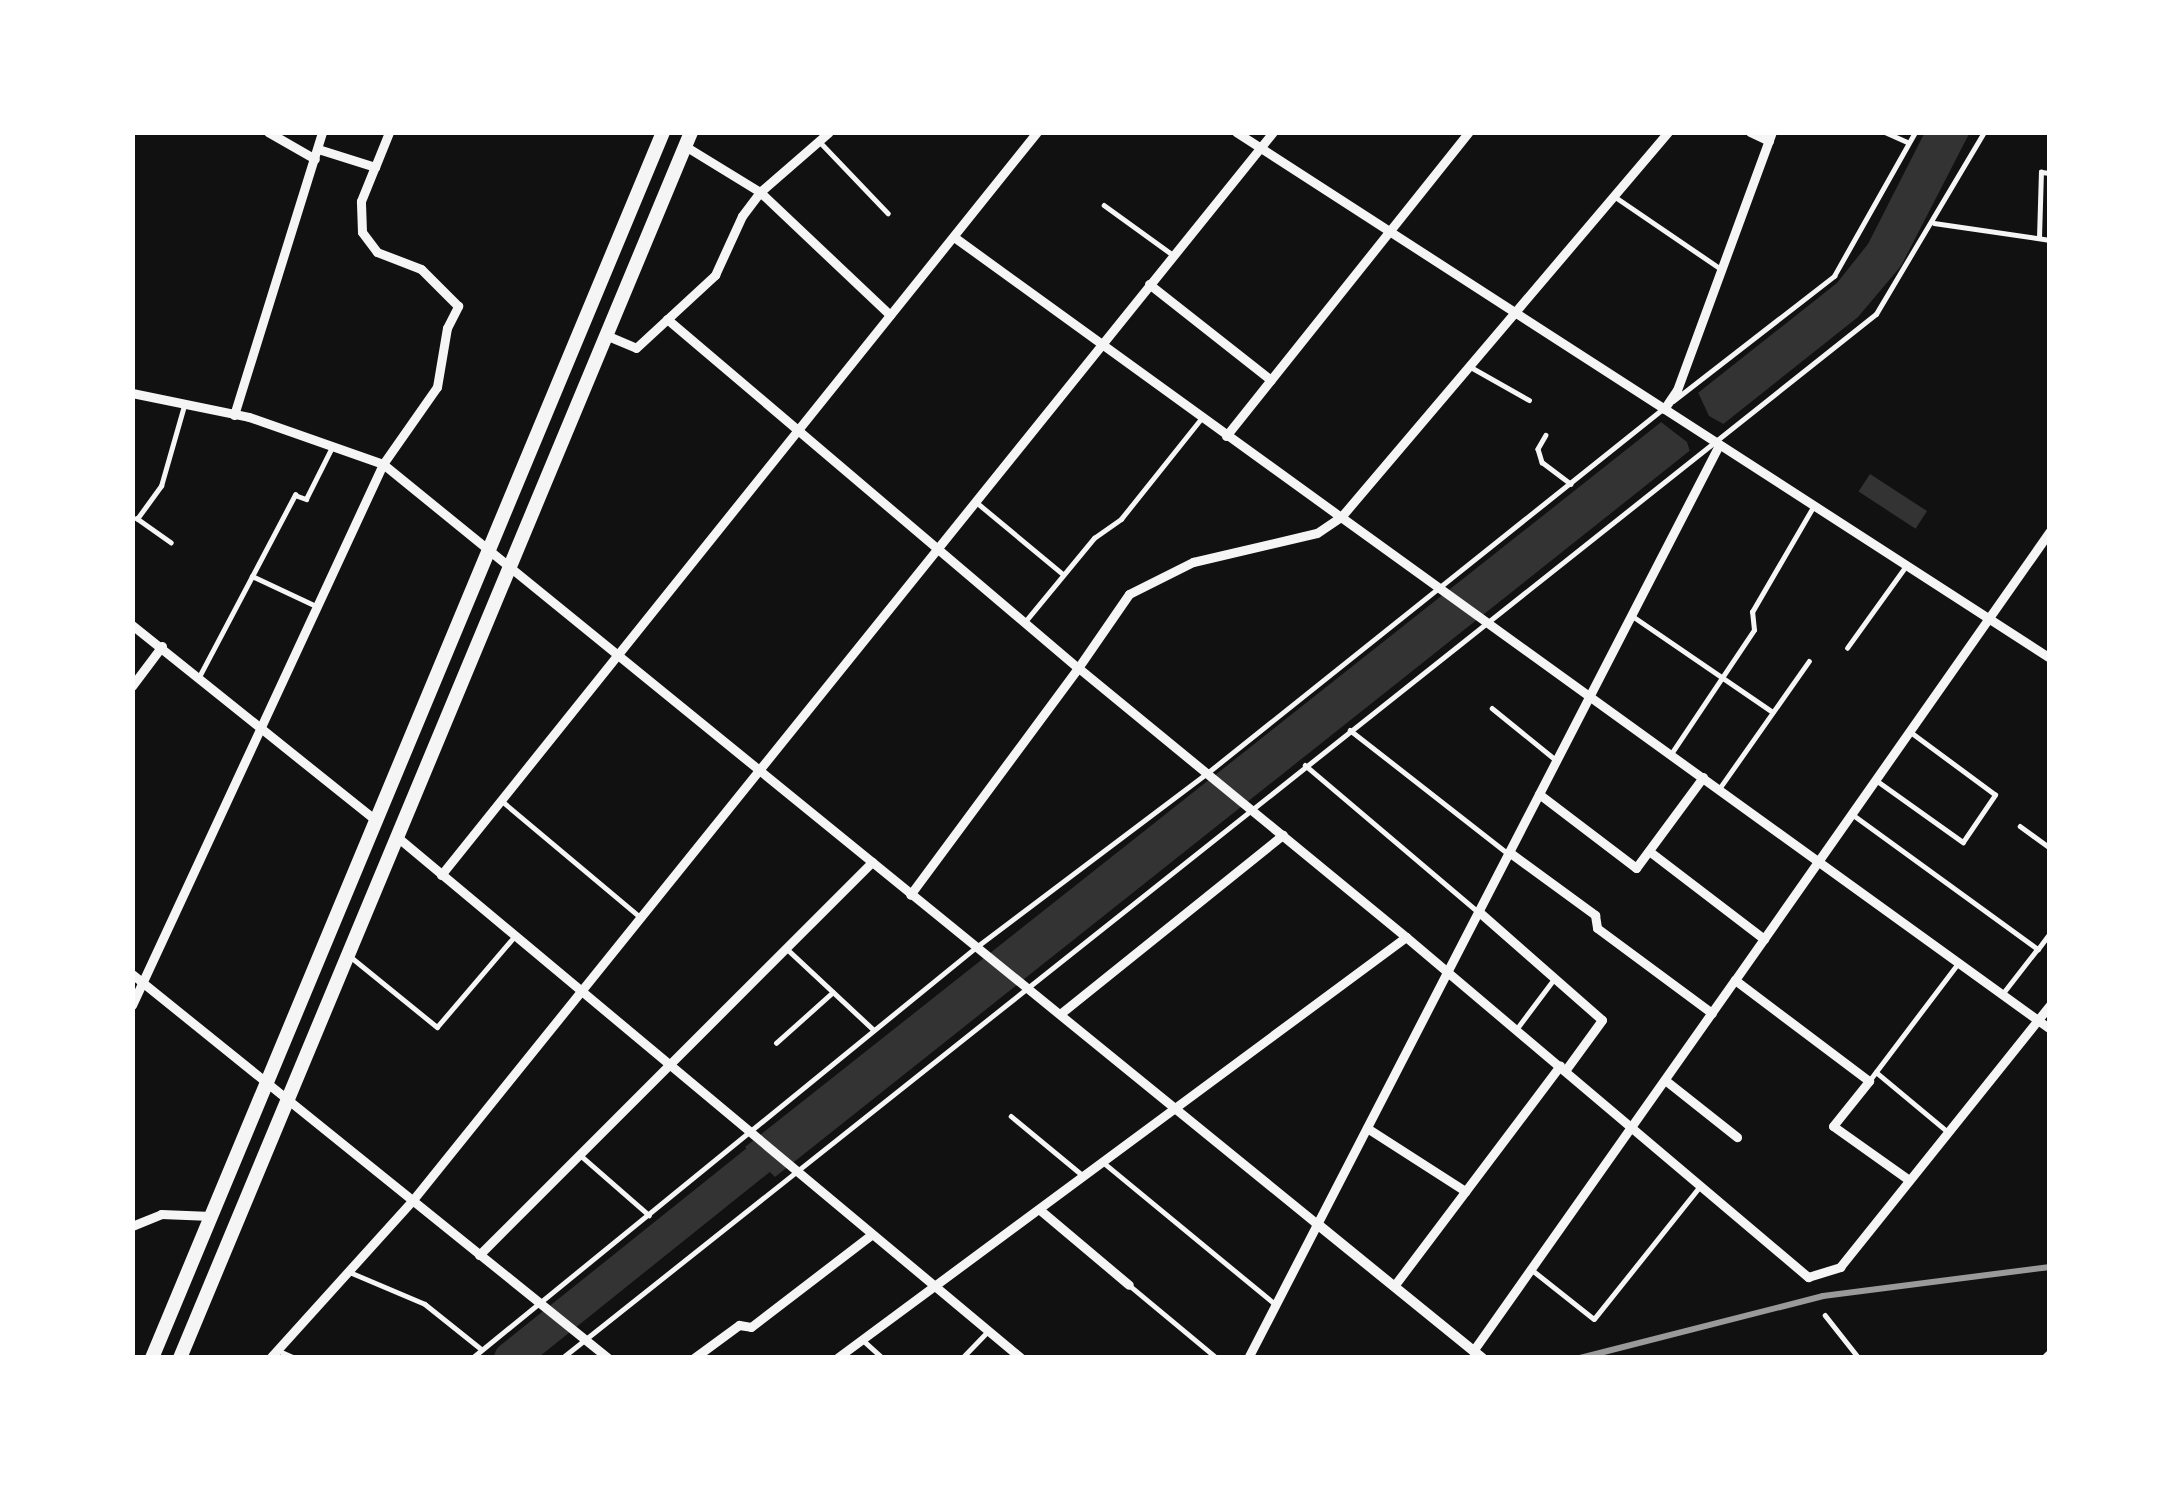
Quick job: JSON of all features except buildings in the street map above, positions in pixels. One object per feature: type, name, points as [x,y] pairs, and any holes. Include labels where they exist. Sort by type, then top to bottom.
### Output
[{"type":"main road","points":[[152,1358],[663,132]]},
{"type":"main road","points":[[180,1358],[688,139]]},
{"type":"street","points":[[268,132],[317,154],[375,166]]},
{"type":"street","points":[[234,415],[322,132]]},
{"type":"street","points":[[132,1005],[383,464],[437,387],[447,328],[458,305],[422,269],[377,252],[362,232],[361,202],[389,132]]},
{"type":"street","points":[[608,336],[636,348],[716,275],[742,216],[760,192],[830,132]]},
{"type":"street","points":[[442,875],[1037,132]]},
{"type":"street","points":[[1236,132],[2050,658]]},
{"type":"street","points":[[274,1354],[352,1273],[412,1201],[1273,132]]},
{"type":"street","points":[[1226,436],[1469,132]]},
{"type":"street","points":[[910,895],[1129,594],[1193,562],[1317,532],[1341,518],[1669,132]]},
{"type":"street","points":[[1666,410],[1771,136],[1750,132]]},
{"type":"street","points":[[688,139],[760,192],[890,315]]},
{"type":"street","points":[[954,237],[2050,1029]]},
{"type":"street","points":[[1149,284],[1271,380]]},
{"type":"street","points":[[667,319],[936,550],[1447,971],[1808,1277],[1840,1267],[2050,1005]]},
{"type":"street","points":[[132,393],[234,415],[383,464],[1478,1354],[1531,1269],[2050,531]]},
{"type":"street","points":[[1248,1358],[1715,442]]},
{"type":"street","points":[[132,625],[377,821]]},
{"type":"street","points":[[132,686],[162,646]]},
{"type":"street","points":[[1538,794],[1636,868],[1703,777]]},
{"type":"street","points":[[1060,1014],[1283,835]]},
{"type":"street","points":[[396,836],[1021,1358]]},
{"type":"street","points":[[1649,850],[1764,939]]},
{"type":"street","points":[[1509,852],[1595,915],[1597,928],[1712,1013]]},
{"type":"street","points":[[478,1255],[872,862]]},
{"type":"street","points":[[1394,1286],[1601,1020],[1478,911]]},
{"type":"street","points":[[837,1358],[1406,937]]},
{"type":"street","points":[[132,974],[608,1358]]},
{"type":"street","points":[[1735,980],[1872,1076],[1833,1126],[1909,1180]]},
{"type":"street","points":[[1665,1080],[1738,1137]]},
{"type":"street","points":[[1367,1128],[1465,1191]]},
{"type":"street","points":[[1040,1210],[1129,1285]]},
{"type":"street","points":[[132,1226],[160,1214],[211,1216]]},
{"type":"street","points":[[694,1358],[739,1325],[751,1328],[871,1234]]},
{"type":"lane","points":[[1885,132],[1909,143]]},
{"type":"lane","points":[[472,1358],[753,1135],[975,948],[1206,774],[1834,276],[1916,132]]},
{"type":"lane","points":[[562,1358],[1031,990],[1250,808],[1876,314],[1984,132]]},
{"type":"lane","points":[[817,139],[887,213]]},
{"type":"lane","points":[[2038,238],[2041,172],[2050,173]]},
{"type":"lane","points":[[1614,196],[1721,269]]},
{"type":"lane","points":[[1104,205],[1173,255]]},
{"type":"lane","points":[[1934,223],[2050,240]]},
{"type":"lane","points":[[1469,366],[1529,400]]},
{"type":"lane","points":[[171,543],[137,519],[161,486],[184,406]]},
{"type":"lane","points":[[1024,623],[1094,538],[1121,519],[1202,418]]},
{"type":"lane","points":[[1546,435],[1538,449],[1542,462],[1571,484]]},
{"type":"lane","points":[[200,675],[296,495],[306,500],[333,444]]},
{"type":"lane","points":[[975,502],[1064,575]]},
{"type":"lane","points":[[1671,754],[1754,629],[1752,612],[1813,507]]},
{"type":"lane","points":[[1847,648],[1906,566]]},
{"type":"lane","points":[[252,576],[316,606]]},
{"type":"lane","points":[[1629,614],[1773,712]]},
{"type":"lane","points":[[1719,789],[1809,661]]},
{"type":"lane","points":[[1492,708],[1556,760]]},
{"type":"lane","points":[[1350,730],[1498,851],[1509,852]]},
{"type":"lane","points":[[1876,780],[1964,842],[1995,795],[1910,732]]},
{"type":"lane","points":[[1305,765],[1478,911]]},
{"type":"lane","points":[[502,801],[639,916]]},
{"type":"lane","points":[[1852,814],[2038,949]]},
{"type":"lane","points":[[2020,826],[2050,848]]},
{"type":"lane","points":[[2003,994],[2050,933]]},
{"type":"lane","points":[[347,954],[437,1027],[515,937]]},
{"type":"lane","points":[[786,948],[875,1031]]},
{"type":"lane","points":[[1948,1132],[1872,1076],[1959,962]]},
{"type":"lane","points":[[1516,1029],[1554,980]]},
{"type":"lane","points":[[776,1043],[832,992]]},
{"type":"lane","points":[[1012,1116],[1085,1178]]},
{"type":"lane","points":[[579,1154],[650,1215]]},
{"type":"lane","points":[[1104,1163],[1275,1304]]},
{"type":"lane","points":[[1531,1269],[1594,1319],[1700,1186]]},
{"type":"lane","points":[[352,1273],[425,1304],[482,1350]]},
{"type":"lane","points":[[1808,1277],[1812,1292]]},
{"type":"lane","points":[[1129,1285],[1217,1358]]},
{"type":"lane","points":[[1826,1315],[1859,1358]]},
{"type":"lane","points":[[962,1358],[988,1330]]},
{"type":"lane","points":[[862,1340],[883,1358]]},
{"type":"lane","points":[[274,1354],[296,1358]]},
{"type":"shaded area","points":[[1925,132],[1970,132],[1901,266],[1858,317],[775,1177],[745,1147],[1837,283],[1868,244]]},
{"type":"shaded area","points":[[1870,474],[1927,511],[1916,529],[1859,492]]},
{"type":"pier","points":[[1696,388],[1709,416],[1727,426],[1691,455],[1687,442],[1657,419]]},
{"type":"waterway","points":[[510,1358],[790,1134]]},
{"type":"railway","points":[[1580,1358],[1823,1296],[2050,1267]]}]
